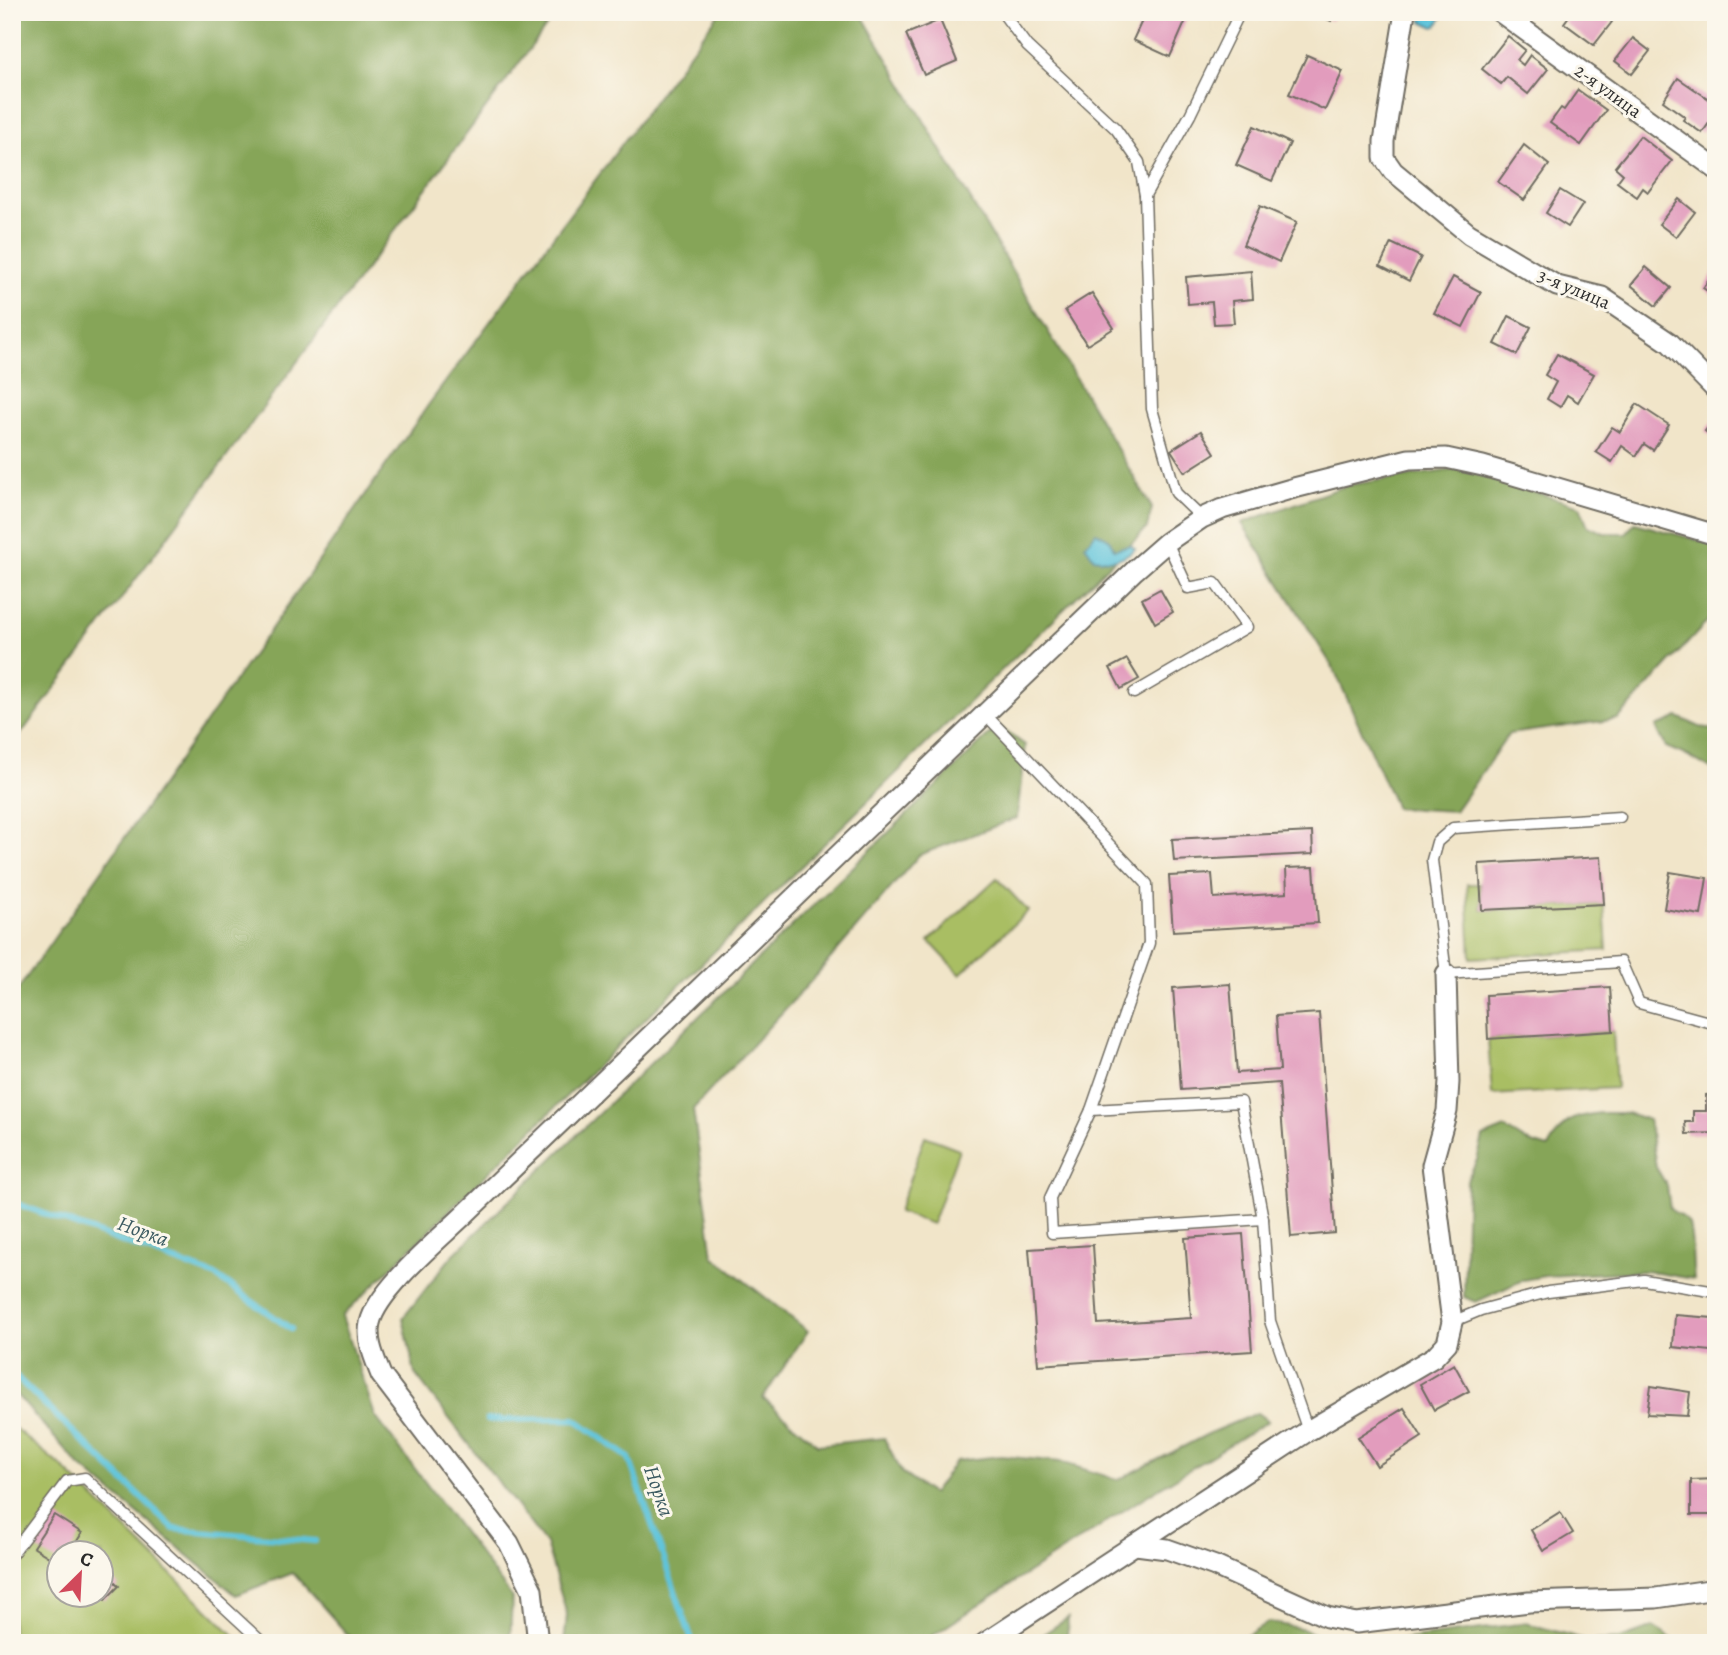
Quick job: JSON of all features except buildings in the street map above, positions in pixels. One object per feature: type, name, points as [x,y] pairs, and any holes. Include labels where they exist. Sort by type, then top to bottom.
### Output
[{"type":"street","name":"3-я улица","points":[[1405,12],[1384,141],[1384,158],[1393,171],[1469,234],[1557,286],[1602,297],[1670,343],[1716,390]]},
{"type":"street","name":"2-я улица","points":[[1500,12],[1716,169]]},
{"type":"street","points":[[538,1643],[532,1590],[509,1543],[381,1376],[370,1348],[370,1322],[382,1299],[403,1274],[1135,570],[1167,542],[1202,518],[1222,509],[1409,459],[1447,458],[1483,466],[1716,535]]},
{"type":"street","points":[[985,1643],[1308,1431],[1434,1357],[1447,1343],[1452,1322],[1432,1165],[1447,1111],[1449,1082],[1446,974]]},
{"type":"street","points":[[1136,1545],[1167,1549],[1216,1566],[1327,1617],[1356,1623],[1530,1602],[1656,1598],[1716,1589]]},
{"type":"lane","points":[[1002,12],[1027,46],[1116,129],[1139,162],[1145,195],[1152,409],[1176,492],[1202,518]]},
{"type":"lane","points":[[1145,195],[1190,115],[1240,12]]},
{"type":"lane","points":[[1134,694],[1247,627],[1215,583],[1188,588],[1167,542]]},
{"type":"lane","points":[[986,715],[1147,884],[1149,943],[1091,1110],[1050,1198],[1052,1233],[1263,1219]]},
{"type":"lane","points":[[1620,817],[1453,828],[1437,842],[1432,860],[1446,974],[1621,962],[1639,1003],[1716,1024]]},
{"type":"lane","points":[[1091,1110],[1241,1102],[1263,1219],[1270,1321],[1308,1431]]},
{"type":"lane","points":[[1452,1322],[1481,1310],[1548,1292],[1644,1280],[1716,1292]]},
{"type":"lane","points":[[12,1554],[67,1481],[85,1478],[263,1643]]},
{"type":"green space","points":[[12,12],[557,12],[12,746]]},
{"type":"green space","points":[[720,12],[860,12],[1152,508],[1147,528],[342,1316],[375,1416],[512,1597],[510,1643],[355,1643],[293,1573],[236,1595],[79,1465],[12,1390],[12,998],[429,404]]},
{"type":"green space","points":[[1459,469],[1580,506],[1588,526],[1604,533],[1626,533],[1635,523],[1716,545],[1716,612],[1618,719],[1509,734],[1455,811],[1396,808],[1334,669],[1242,523],[1348,485]]},
{"type":"green space","points":[[1678,717],[1700,727],[1716,729],[1716,772],[1666,747],[1656,727]]},
{"type":"green space","points":[[998,726],[1025,745],[1017,818],[919,855],[812,980],[693,1109],[713,1256],[808,1331],[763,1398],[818,1445],[884,1438],[902,1473],[932,1494],[956,1461],[1001,1456],[1061,1462],[1118,1480],[1212,1432],[1257,1413],[1268,1421],[1140,1500],[921,1643],[564,1643],[567,1615],[546,1544],[415,1374],[403,1318],[451,1257]]},
{"type":"green space","points":[[997,878],[1028,911],[960,974],[929,941]]},
{"type":"green space","points":[[1467,884],[1480,884],[1482,910],[1604,904],[1607,950],[1471,958]]},
{"type":"green space","points":[[1613,1031],[1616,1088],[1492,1095],[1488,1039]]},
{"type":"green space","points":[[1603,1113],[1627,1113],[1649,1120],[1656,1167],[1667,1186],[1670,1209],[1690,1227],[1694,1279],[1645,1271],[1545,1276],[1523,1280],[1476,1302],[1464,1297],[1467,1180],[1477,1160],[1483,1137],[1505,1128],[1526,1141],[1548,1148],[1569,1121]]},
{"type":"green space","points":[[925,1136],[959,1149],[932,1224],[898,1212]]},
{"type":"green space","points":[[12,1426],[61,1466],[242,1643],[12,1643]]},
{"type":"green space","points":[[1068,1618],[1067,1643],[1030,1643]]},
{"type":"green space","points":[[1268,1622],[1305,1629],[1330,1643],[1235,1643]]},
{"type":"green space","points":[[1526,1623],[1590,1641],[1620,1639],[1653,1627],[1679,1643],[1377,1643]]},
{"type":"water","points":[[1420,12],[1445,12],[1434,27],[1422,21]]},
{"type":"water","points":[[1096,532],[1109,539],[1114,549],[1131,545],[1135,549],[1116,559],[1094,558],[1085,545]]},
{"type":"waterway","name":"Норка","points":[[12,1202],[216,1276],[291,1329]]},
{"type":"waterway","points":[[12,1373],[174,1529],[315,1541]]},
{"type":"waterway","name":"Норка","points":[[487,1420],[575,1419],[629,1458],[693,1643]]}]
